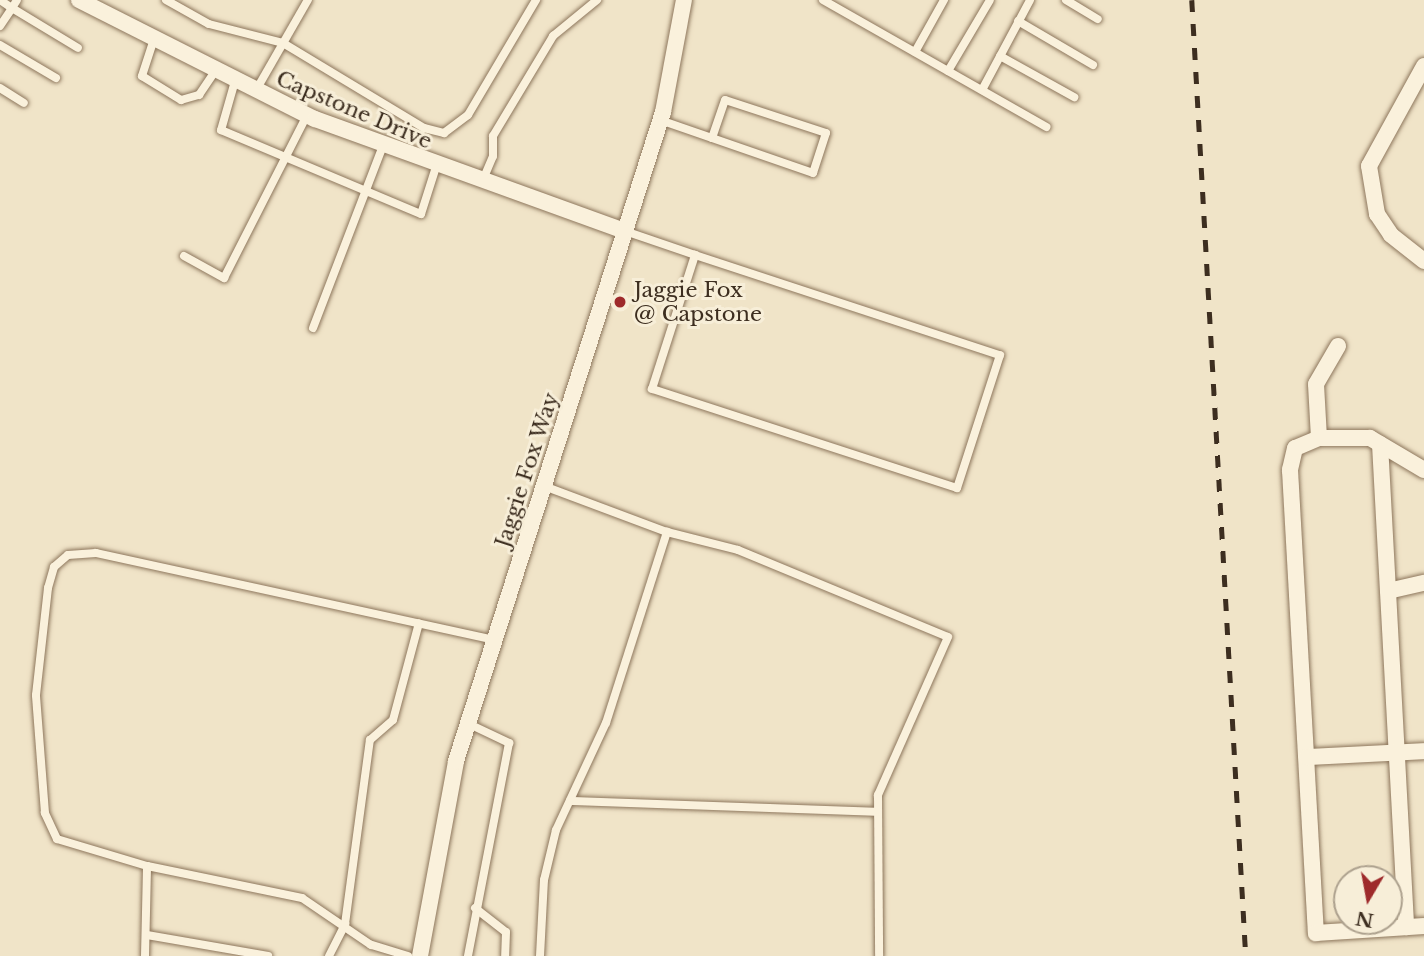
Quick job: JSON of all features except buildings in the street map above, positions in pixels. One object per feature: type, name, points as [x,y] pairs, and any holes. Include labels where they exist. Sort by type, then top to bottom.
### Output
[{"type":"street","name":"Capstone Drive","points":[[79,0],[255,92],[307,115],[436,167],[625,231]]},
{"type":"street","name":"Jaggie Fox Way","points":[[420,956],[442,819],[467,723],[660,120],[684,0]]},
{"type":"street","points":[[1424,66],[1369,166],[1377,214],[1391,235],[1424,261]]},
{"type":"street","points":[[1319,438],[1317,384],[1338,346]]},
{"type":"street","points":[[1424,470],[1380,444],[1319,438],[1295,448],[1290,470],[1316,933],[1424,926]]},
{"type":"street","points":[[1380,444],[1406,927]]},
{"type":"street","points":[[1388,591],[1424,583]]},
{"type":"street","points":[[1307,757],[1424,751]]},
{"type":"lane","points":[[0,0],[15,4],[78,48]]},
{"type":"lane","points":[[166,0],[209,24],[283,43],[424,128],[444,134],[468,115],[536,0]]},
{"type":"lane","points":[[255,92],[308,0]]},
{"type":"lane","points":[[482,183],[493,156],[493,136],[553,36],[597,0]]},
{"type":"lane","points":[[823,0],[1047,127]]},
{"type":"lane","points":[[915,52],[944,0]]},
{"type":"lane","points":[[948,71],[990,0]]},
{"type":"lane","points":[[982,90],[1030,0]]},
{"type":"lane","points":[[1066,0],[1098,19]]},
{"type":"lane","points":[[0,26],[15,4]]},
{"type":"lane","points":[[1018,21],[1093,65]]},
{"type":"lane","points":[[153,39],[142,76],[181,100],[199,95],[215,71]]},
{"type":"lane","points":[[0,45],[56,78]]},
{"type":"lane","points":[[1000,56],[1074,97]]},
{"type":"lane","points":[[235,81],[221,130],[421,214],[436,167]]},
{"type":"lane","points":[[0,89],[24,103]]},
{"type":"lane","points":[[660,120],[813,173],[825,133],[725,100],[712,138]]},
{"type":"lane","points":[[184,256],[224,278],[307,115]]},
{"type":"lane","points":[[313,327],[383,146]]},
{"type":"lane","points":[[625,231],[1000,355],[957,488],[652,388],[695,255]]},
{"type":"lane","points":[[544,486],[667,532],[738,550],[948,637],[878,795],[879,956]]},
{"type":"lane","points":[[540,956],[544,880],[570,801],[606,723],[667,532]]},
{"type":"lane","points":[[408,956],[371,945],[345,924],[302,898],[147,866],[57,839],[45,813],[37,677],[48,588],[54,567],[68,555],[96,553],[494,640]]},
{"type":"lane","points":[[329,956],[345,924],[370,740],[393,720],[419,623]]},
{"type":"lane","points":[[467,723],[509,743],[475,908],[468,956]]},
{"type":"lane","points":[[570,801],[878,812]]},
{"type":"lane","points":[[145,956],[147,866]]},
{"type":"lane","points":[[475,908],[506,932],[505,956]]},
{"type":"lane","points":[[147,935],[268,956]]},
{"type":"railway","points":[[1192,0],[1246,956]]},
{"type":"place","name":"Jaggie Fox @ Capstone","points":[[620,302]]}]
